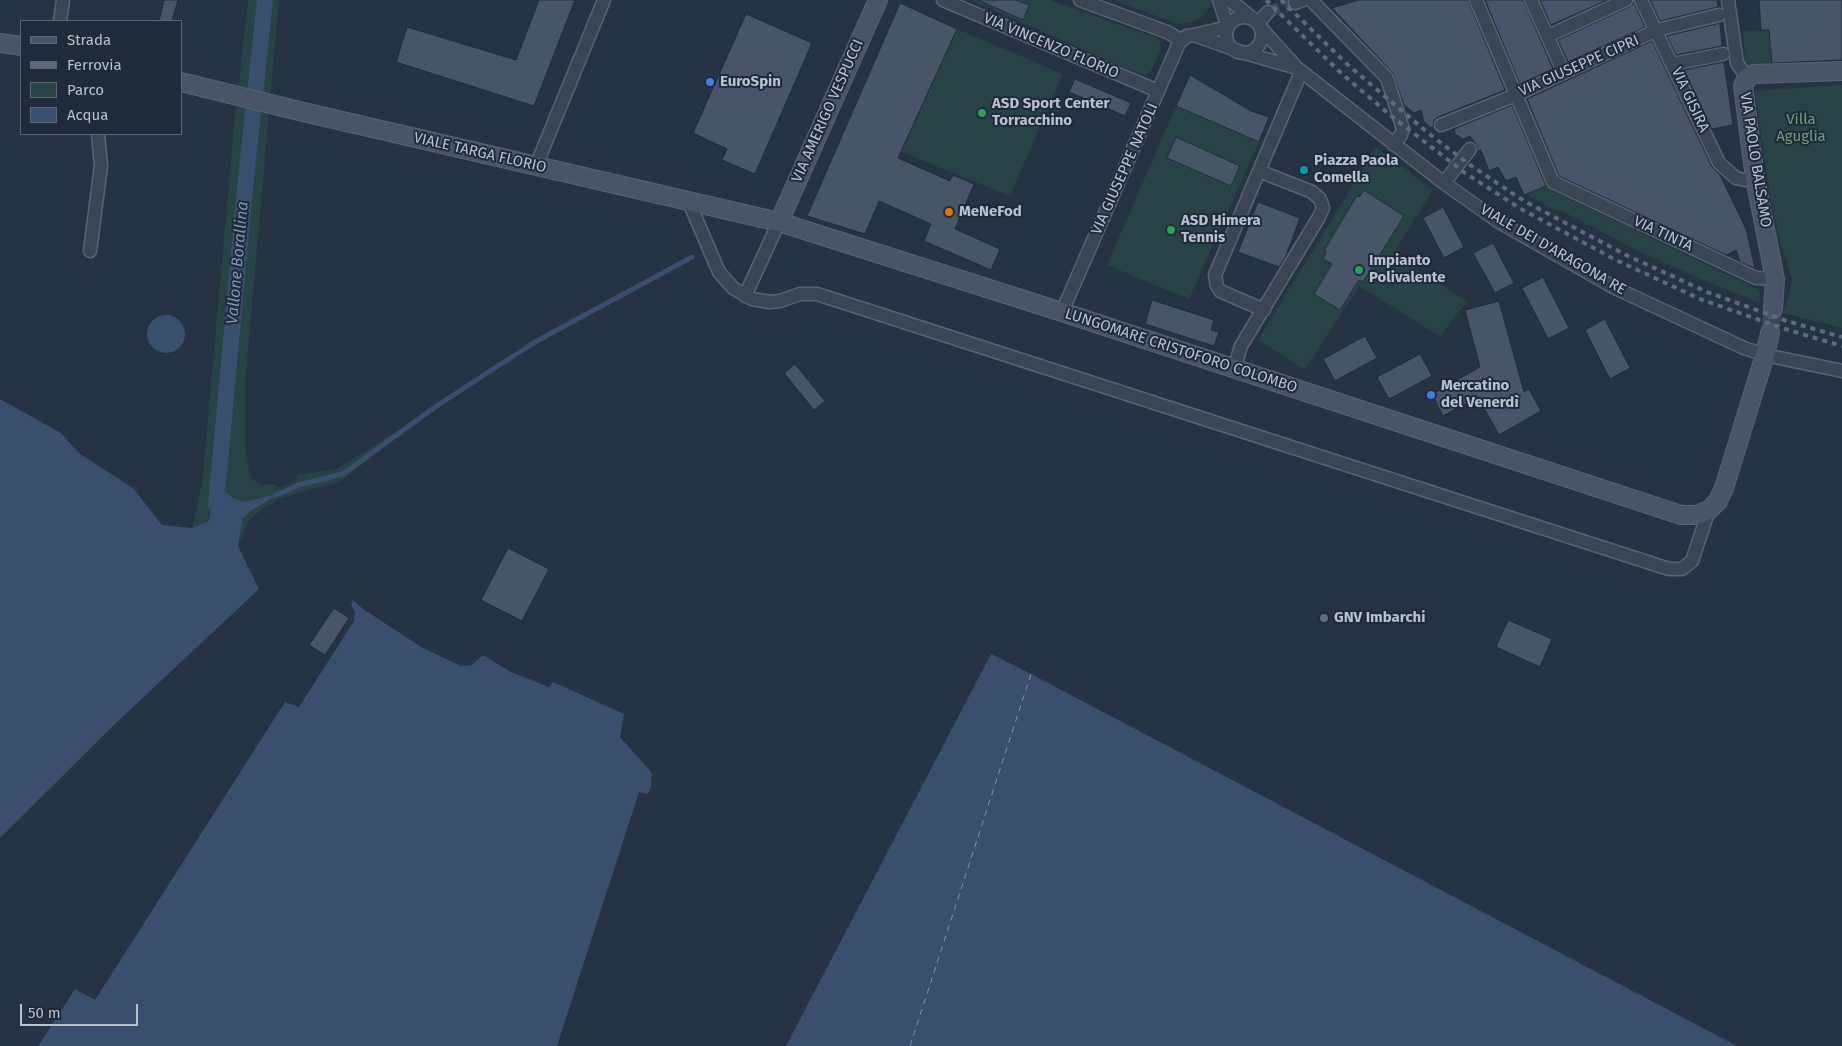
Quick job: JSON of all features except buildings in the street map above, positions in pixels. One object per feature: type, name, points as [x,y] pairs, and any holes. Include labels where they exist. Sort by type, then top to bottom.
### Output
[{"type":"street","points":[[60,20],[63,0]]},
{"type":"street","points":[[536,166],[604,0]]},
{"type":"street","name":"VIA AMERIGO VESPUCCI","points":[[779,222],[878,0]]},
{"type":"street","name":"VIA VINCENZO FLORIO","points":[[943,0],[1158,91]]},
{"type":"street","points":[[1080,0],[1167,32],[1180,40],[1187,36],[1228,27],[1236,19],[1248,17],[1257,24],[1261,40],[1259,45],[1250,52],[1237,51],[1232,47],[1227,38],[1228,27],[1219,0]]},
{"type":"street","points":[[1230,0],[1257,24],[1299,70]]},
{"type":"street","points":[[1311,0],[1387,78],[1403,129],[1401,135],[1393,144]]},
{"type":"street","points":[[1476,0],[1516,95]]},
{"type":"street","points":[[1531,0],[1564,73]]},
{"type":"street","points":[[1548,36],[1626,0]]},
{"type":"street","name":"VIA GISIRA","points":[[1641,0],[1719,163],[1736,178],[1745,180],[1755,178]]},
{"type":"street","points":[[1728,0],[1737,63],[1747,78]]},
{"type":"street","points":[[1257,24],[1268,12]]},
{"type":"street","name":"VIA GIUSEPPE CIPRI","points":[[1441,126],[1516,95],[1657,30],[1719,15]]},
{"type":"street","points":[[1194,35],[1237,51],[1299,70]]},
{"type":"street","name":"VIA GIUSEPPE NATOLI","points":[[1062,312],[1180,40]]},
{"type":"street","points":[[0,43],[20,46]]},
{"type":"street","points":[[1673,64],[1723,54]]},
{"type":"street","points":[[1264,310],[1225,294],[1217,286],[1215,275],[1299,70]]},
{"type":"street","name":"VIALE DEI D'ARAGONA RE","points":[[1299,70],[1444,183],[1500,222],[1615,288],[1744,348],[1765,355],[1842,371]]},
{"type":"street","name":"VIA PAOLO BALSAMO","points":[[1773,309],[1774,279],[1755,178],[1743,86],[1747,78],[1754,74],[1842,72]]},
{"type":"street","name":"VIALE TARGA FLORIO","points":[[182,82],[274,106],[779,222]]},
{"type":"street","name":"VIA TINTA","points":[[1516,95],[1553,182],[1756,278],[1774,279]]},
{"type":"street","points":[[90,251],[100,166],[98,135]]},
{"type":"street","points":[[1444,183],[1470,149]]},
{"type":"street","points":[[1234,369],[1241,346],[1320,217],[1323,208],[1320,199],[1312,192],[1259,171]]},
{"type":"street","points":[[688,200],[719,272],[733,288],[745,296],[770,302],[780,301],[800,294],[817,294],[1669,569],[1682,569],[1692,562],[1709,510],[1718,501],[1724,488],[1770,333]]},
{"type":"street","points":[[745,296],[779,222]]},
{"type":"street","name":"LUNGOMARE CRISTOFORO COLOMBO","points":[[779,222],[1062,312],[1681,515],[1696,515],[1709,510]]},
{"type":"green space","points":[[248,0],[279,0],[245,384],[245,444],[250,478],[262,485],[275,484],[279,487],[296,482],[297,475],[337,469],[438,405],[341,481],[278,499],[260,511],[249,521],[238,546],[243,518],[249,512],[279,494],[243,502],[225,493],[209,521],[192,528],[202,484],[234,127]]},
{"type":"green space","points":[[971,0],[1050,0],[1157,38],[1160,41],[1161,49],[1151,71],[1139,74]]},
{"type":"green space","points":[[1113,0],[1211,0],[1213,2],[1201,18],[1178,24]]},
{"type":"green space","name":"ASD Sport Center Torracchino","points":[[957,29],[1063,74],[1010,196],[901,152]]},
{"type":"green space","points":[[1769,30],[1772,68],[1753,69],[1745,61],[1743,31]]},
{"type":"green space","name":"Villa Aguglia","points":[[1842,85],[1842,328],[1783,313],[1792,279],[1780,241],[1769,190],[1755,91]]},
{"type":"green space","name":"ASD Himera Tennis","points":[[1176,106],[1259,142],[1189,299],[1107,265]]},
{"type":"green space","name":"Impianto Polivalente","points":[[1376,147],[1433,190],[1393,254],[1467,301],[1440,336],[1359,286],[1305,370],[1258,340]]},
{"type":"green space","points":[[1548,184],[1553,191],[1759,290],[1760,303],[1636,250],[1564,212],[1554,210],[1526,194]]},
{"type":"water","points":[[166,315],[173,316],[179,321],[184,327],[184,341],[179,347],[173,352],[166,353],[159,352],[153,347],[148,341],[147,334],[148,327],[153,321],[159,316]]},
{"type":"water","points":[[0,399],[61,433],[80,454],[133,488],[162,525],[192,528],[209,521],[217,485],[233,498],[243,502],[281,493],[249,512],[243,518],[238,546],[259,589],[118,721],[0,838]]},
{"type":"water","points":[[353,600],[363,609],[423,648],[461,666],[472,665],[483,655],[511,672],[549,687],[553,682],[624,714],[620,737],[652,773],[651,787],[648,794],[639,792],[557,1046],[38,1046],[75,989],[95,1000],[285,702],[299,707],[354,621],[355,612],[351,605]]},
{"type":"water","points":[[991,654],[1031,674],[1737,1046],[786,1046]]},
{"type":"waterway","name":"Vallone Borallina","points":[[216,505],[245,188],[265,0]]},
{"type":"waterway","points":[[276,495],[299,485],[343,474],[438,405],[535,342],[692,257]]},
{"type":"ferry route","points":[[910,1046],[1031,674]]},
{"type":"tunnel","points":[[1268,12],[1295,3]]},
{"type":"tunnel","points":[[1770,333],[1773,309]]},
{"type":"railway","points":[[1266,0],[1342,74],[1390,115],[1465,173],[1521,209],[1616,260],[1700,299],[1785,329],[1842,346]]},
{"type":"railway","points":[[1281,0],[1348,65],[1428,133],[1470,165],[1524,201],[1626,255],[1707,292],[1787,321],[1842,337]]},
{"type":"place","name":"EuroSpin","points":[[710,82]]},
{"type":"place","name":"ASD Sport Center Torracchino","points":[[982,113]]},
{"type":"place","name":"Piazza Paola Comella","points":[[1304,170]]},
{"type":"place","name":"MeNeFod","points":[[949,212]]},
{"type":"place","name":"ASD Himera Tennis","points":[[1171,230]]},
{"type":"place","name":"Impianto Polivalente","points":[[1359,270]]},
{"type":"place","name":"Mercatino del Venerdì","points":[[1431,395]]},
{"type":"place","name":"GNV Imbarchi","points":[[1324,618]]}]
